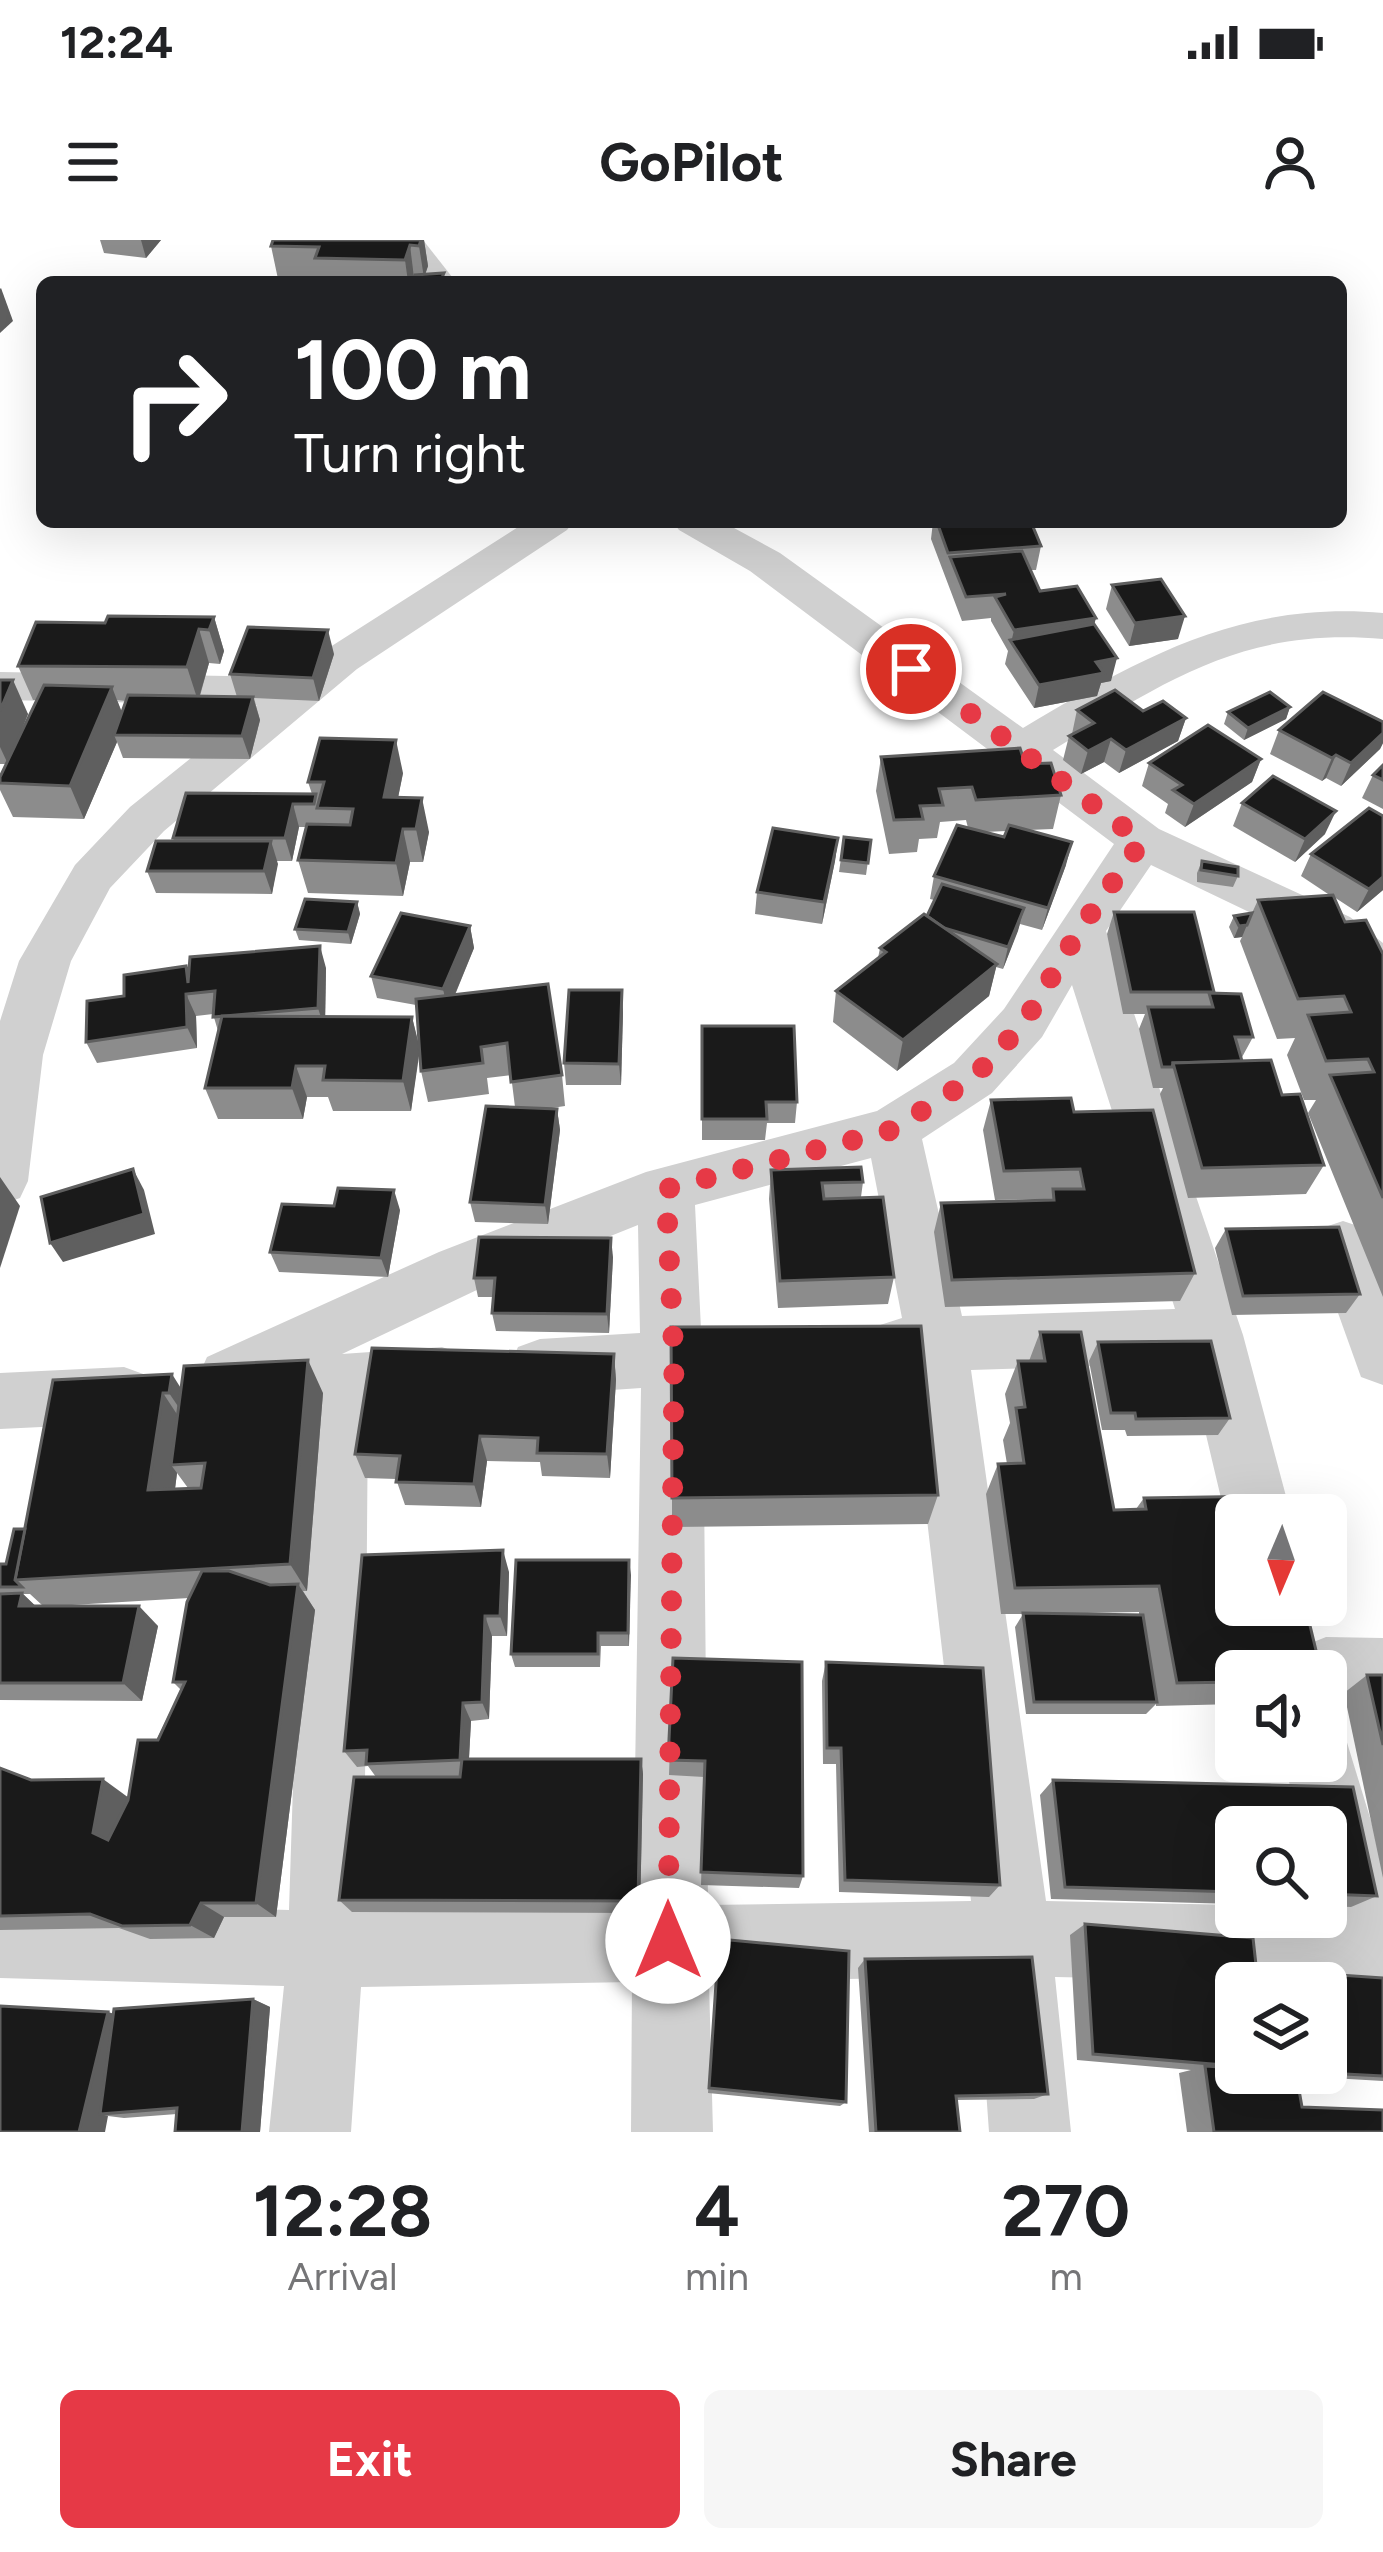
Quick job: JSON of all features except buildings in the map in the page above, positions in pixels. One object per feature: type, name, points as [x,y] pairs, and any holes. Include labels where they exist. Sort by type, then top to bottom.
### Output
[{"type":"street","points":[[396,243],[432,276]]},
{"type":"street","points":[[0,1178],[16,1055],[45,961],[92,877],[148,819],[342,659],[544,528]]},
{"type":"street","points":[[704,528],[765,562],[1142,841],[1332,930],[1383,971]]},
{"type":"street","points":[[1021,749],[1145,676],[1222,638],[1286,624],[1383,626]]},
{"type":"street","points":[[0,686],[302,692]]},
{"type":"street","points":[[201,1390],[460,1270],[666,1189],[892,1130],[973,1078],[1024,1023],[1080,929],[1142,841]]},
{"type":"street","points":[[1080,929],[1213,1335],[1253,1494]]},
{"type":"street","points":[[892,1130],[915,1216],[938,1343],[1016,1938],[1030,2132]]},
{"type":"street","points":[[666,1189],[674,1358],[668,1941],[673,2132]]},
{"type":"street","points":[[1343,1246],[1383,1358]]},
{"type":"street","points":[[0,1401],[938,1343],[1213,1335]]},
{"type":"street","points":[[310,2132],[326,1948],[337,1382]]},
{"type":"street","points":[[1347,1666],[1383,1673]]},
{"type":"street","points":[[0,1940],[326,1948],[1016,1938],[1378,1965],[1326,1782]]},
{"type":"route","points":[[668,1941],[674,1358],[666,1189],[892,1130],[973,1078],[1024,1023],[1080,929],[1142,841],[911,669]]}]
